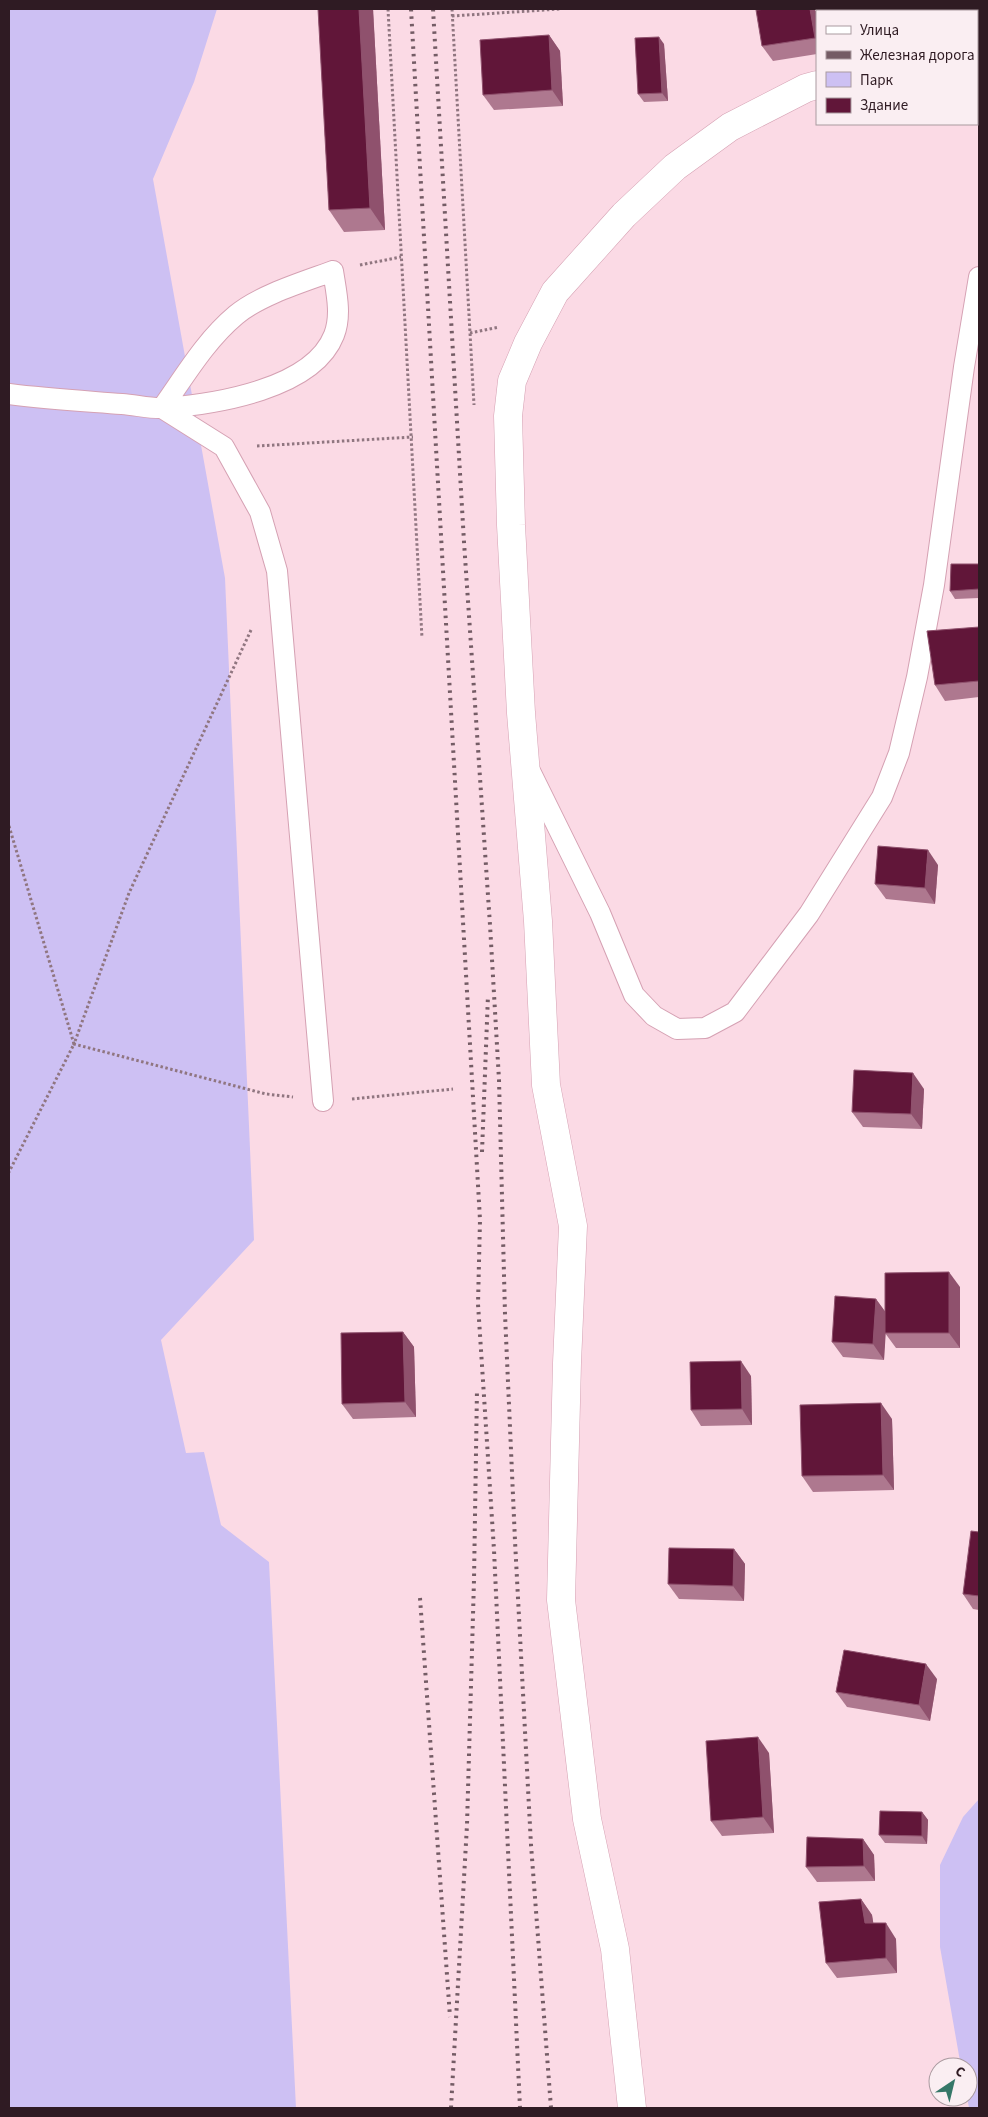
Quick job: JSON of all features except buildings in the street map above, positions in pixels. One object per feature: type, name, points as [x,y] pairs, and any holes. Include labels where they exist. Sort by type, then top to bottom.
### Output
[{"type":"street","points":[[632,2108],[615,1949],[587,1819],[562,1600],[566,1363],[572,1226],[546,1085],[538,921],[524,760],[511,534],[508,416],[512,381],[528,342],[555,292],[624,215],[675,167],[730,127],[806,88],[816,85]]},
{"type":"lane","points":[[9,394],[162,408],[237,397],[304,371],[325,354],[335,333],[338,306],[332,271],[277,292],[236,314],[206,345],[162,408]]},
{"type":"lane","points":[[524,760],[600,913],[634,995],[654,1016],[676,1029],[705,1028],[735,1012],[809,914],[882,797],[899,753],[917,677],[934,586],[964,367],[979,277]]},
{"type":"lane","points":[[162,408],[224,447],[260,512],[277,571],[323,1102]]},
{"type":"path","points":[[388,9],[422,638]]},
{"type":"path","points":[[452,9],[474,413]]},
{"type":"path","points":[[452,16],[560,9]]},
{"type":"path","points":[[332,271],[401,257]]},
{"type":"path","points":[[224,447],[412,437]]},
{"type":"path","points":[[9,1172],[74,1044],[129,893],[210,723],[253,625]]},
{"type":"path","points":[[9,826],[74,1044]]},
{"type":"path","points":[[74,1044],[266,1094],[323,1102],[453,1089]]},
{"type":"green space","points":[[9,9],[217,9],[194,82],[153,179],[225,578],[254,1240],[161,1340],[186,1453],[204,1452],[221,1525],[269,1562],[296,2108],[9,2108]]},
{"type":"green space","points":[[979,1799],[979,2108],[969,2107],[978,2107],[978,2057],[959,2057],[940,1947],[940,1865],[963,1817]]},
{"type":"railway","points":[[411,9],[480,1220],[478,1304],[494,1550],[520,2108]]},
{"type":"railway","points":[[433,9],[464,542],[499,1080],[505,1314],[515,1541],[531,1845],[551,2108]]},
{"type":"railway","points":[[482,1152],[488,995]]},
{"type":"railway","points":[[451,2108],[467,1825],[477,1389]]},
{"type":"railway","points":[[420,1598],[450,2017]]}]
